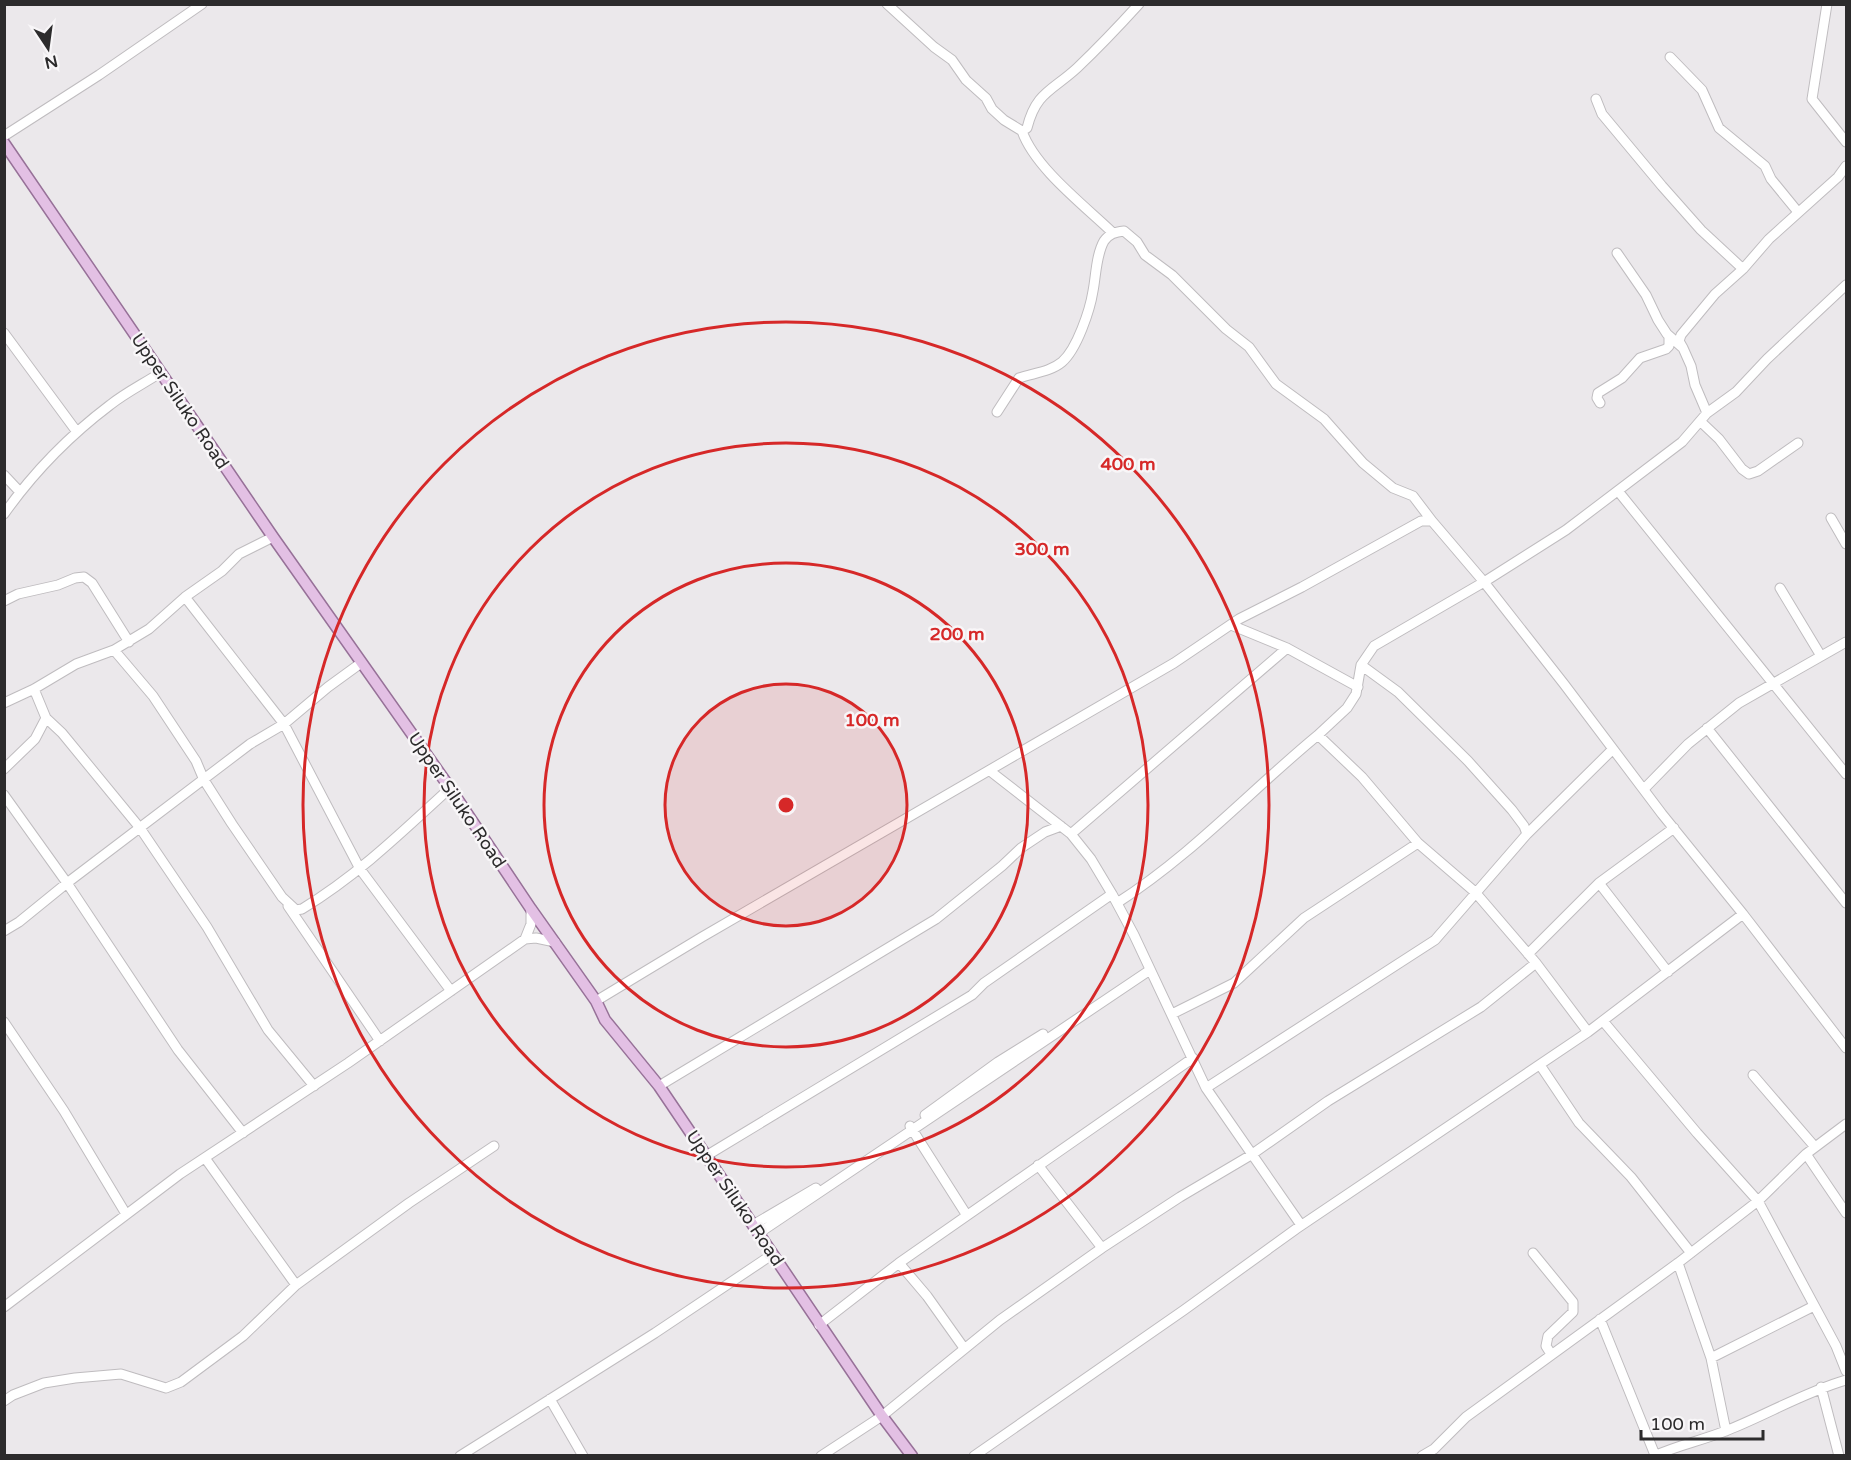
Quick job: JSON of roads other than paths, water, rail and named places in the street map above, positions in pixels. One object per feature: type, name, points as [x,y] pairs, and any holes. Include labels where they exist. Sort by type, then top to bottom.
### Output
[{"type":"main road","name":"Upper Siluko Road","points":[[4,142],[273,537],[345,637],[596,1001],[605,1020],[659,1086],[819,1325],[912,1455]]},
{"type":"street","points":[[4,136],[99,75],[202,4]]},
{"type":"street","points":[[887,4],[934,47],[952,60],[966,80],[986,98],[992,109],[1022,131],[1027,145],[1043,166],[1113,232]]},
{"type":"street","points":[[1022,131],[1027,128],[1031,112],[1044,93],[1076,69],[1139,4]]},
{"type":"street","points":[[1827,4],[1812,99],[1846,142]]},
{"type":"street","points":[[1670,57],[1702,90],[1719,128],[1765,166],[1771,179],[1798,212]]},
{"type":"street","points":[[1596,99],[1602,114],[1662,186],[1701,230],[1743,269]]},
{"type":"street","points":[[1798,443],[1758,471],[1749,474],[1742,470],[1703,417],[1691,366],[1679,342],[1686,327],[1715,294],[1846,166]]},
{"type":"street","points":[[997,412],[1019,378],[1045,372],[1061,362],[1071,350],[1090,308],[1095,271],[1104,242],[1113,232],[1124,231],[1137,242],[1145,255],[1172,275],[1226,329],[1249,347],[1276,384],[1324,419],[1363,463],[1393,488],[1413,496],[1484,582],[1846,1048]]},
{"type":"street","points":[[1617,253],[1646,295],[1669,336],[1683,348]]},
{"type":"street","points":[[1117,903],[1193,848],[1347,708],[1356,694],[1361,665],[1374,646],[1484,582],[1566,530],[1618,491],[1682,442],[1703,417],[1736,392],[1767,359],[1846,285]]},
{"type":"street","points":[[4,333],[77,432]]},
{"type":"street","points":[[1600,403],[1597,398],[1598,393],[1622,378],[1640,358],[1669,346],[1669,336]]},
{"type":"street","points":[[4,514],[20,492],[77,432],[111,404],[160,373]]},
{"type":"street","points":[[4,475],[20,492]]},
{"type":"street","points":[[1618,491],[1775,683],[1846,774]]},
{"type":"street","points":[[1831,518],[1846,544]]},
{"type":"street","points":[[596,1001],[1174,663],[1231,625],[1420,521],[1432,520]]},
{"type":"street","points":[[4,703],[34,690],[76,664],[129,642],[149,629],[185,597],[222,571],[243,551],[273,537]]},
{"type":"street","points":[[4,601],[18,594],[84,577],[92,582],[129,642]]},
{"type":"street","points":[[1780,588],[1821,656]]},
{"type":"street","points":[[185,597],[284,724],[360,869],[451,991]]},
{"type":"street","points":[[1231,625],[1287,648],[1358,687]]},
{"type":"street","points":[[1644,789],[1688,744],[1739,703],[1846,642]]},
{"type":"street","points":[[1071,834],[1287,648]]},
{"type":"street","points":[[114,650],[153,696],[196,761],[204,780],[380,1041]]},
{"type":"street","points":[[4,931],[19,922],[250,744],[284,724],[361,663]]},
{"type":"street","points":[[1361,665],[1398,692],[1468,761],[1512,810],[1527,834]]},
{"type":"street","points":[[34,690],[46,718],[62,733],[140,828],[207,927],[268,1030],[314,1086]]},
{"type":"street","points":[[4,769],[34,739],[46,718]]},
{"type":"street","points":[[1707,728],[1846,903]]},
{"type":"street","points":[[1318,735],[1326,740],[1362,777],[1418,843],[1475,892],[1536,963],[1588,1032]]},
{"type":"street","points":[[1206,1088],[1435,939],[1527,834],[1613,749]]},
{"type":"street","points":[[990,771],[1071,834],[1091,859],[1117,903],[1206,1088],[1301,1226]]},
{"type":"street","points":[[282,897],[296,910],[302,909],[342,884],[450,788]]},
{"type":"street","points":[[4,795],[67,883],[178,1050],[243,1133]]},
{"type":"street","points":[[659,1086],[936,918],[1002,867],[1021,848],[1046,832],[1061,826]]},
{"type":"street","points":[[1528,954],[1599,882],[1674,828]]},
{"type":"street","points":[[1172,1014],[1234,983],[1304,918],[1418,843]]},
{"type":"street","points":[[1599,882],[1668,972]]},
{"type":"street","points":[[706,1156],[972,995],[993,977],[1112,894]]},
{"type":"street","points":[[4,1307],[126,1214],[205,1158],[380,1041],[525,939],[531,924],[531,909]]},
{"type":"street","points":[[974,1455],[1301,1226],[1588,1032],[1743,914]]},
{"type":"street","points":[[525,939],[555,942]]},
{"type":"street","points":[[821,1455],[882,1416],[1000,1320],[1102,1248],[1180,1197],[1251,1155],[1328,1101],[1481,1007],[1536,963]]},
{"type":"street","points":[[756,1229],[1150,970]]},
{"type":"street","points":[[1603,1021],[1697,1134],[1758,1201],[1836,1346],[1846,1371]]},
{"type":"street","points":[[4,1022],[64,1111],[126,1214]]},
{"type":"street","points":[[910,1129],[998,1062],[1043,1034]]},
{"type":"street","points":[[819,1325],[899,1263],[1193,1058]]},
{"type":"street","points":[[1540,1065],[1579,1123],[1631,1177],[1691,1253]]},
{"type":"street","points":[[1753,1075],[1815,1147]]},
{"type":"street","points":[[1422,1455],[1434,1449],[1466,1417],[1678,1263],[1758,1201],[1806,1154],[1846,1124]]},
{"type":"street","points":[[910,1129],[965,1216]]},
{"type":"street","points":[[4,1401],[44,1383],[121,1374],[166,1388],[174,1386],[209,1363],[243,1336],[296,1285],[409,1203],[494,1146]]},
{"type":"street","points":[[1806,1154],[1846,1212]]},
{"type":"street","points":[[205,1158],[296,1285]]},
{"type":"street","points":[[1038,1165],[1102,1248]]},
{"type":"street","points":[[1533,1253],[1575,1307],[1573,1312],[1548,1336],[1546,1346],[1551,1354]]},
{"type":"street","points":[[460,1455],[656,1333],[773,1254]]},
{"type":"street","points":[[899,1263],[927,1296],[964,1348]]},
{"type":"street","points":[[1678,1263],[1711,1358],[1726,1431]]},
{"type":"street","points":[[1711,1358],[1814,1306]]},
{"type":"street","points":[[1600,1319],[1655,1455],[1726,1431],[1821,1387],[1846,1380]]},
{"type":"street","points":[[1821,1387],[1839,1455]]},
{"type":"street","points":[[550,1399],[583,1455]]},
{"type":"street","points":[[1678,1446],[1682,1455]]}]
